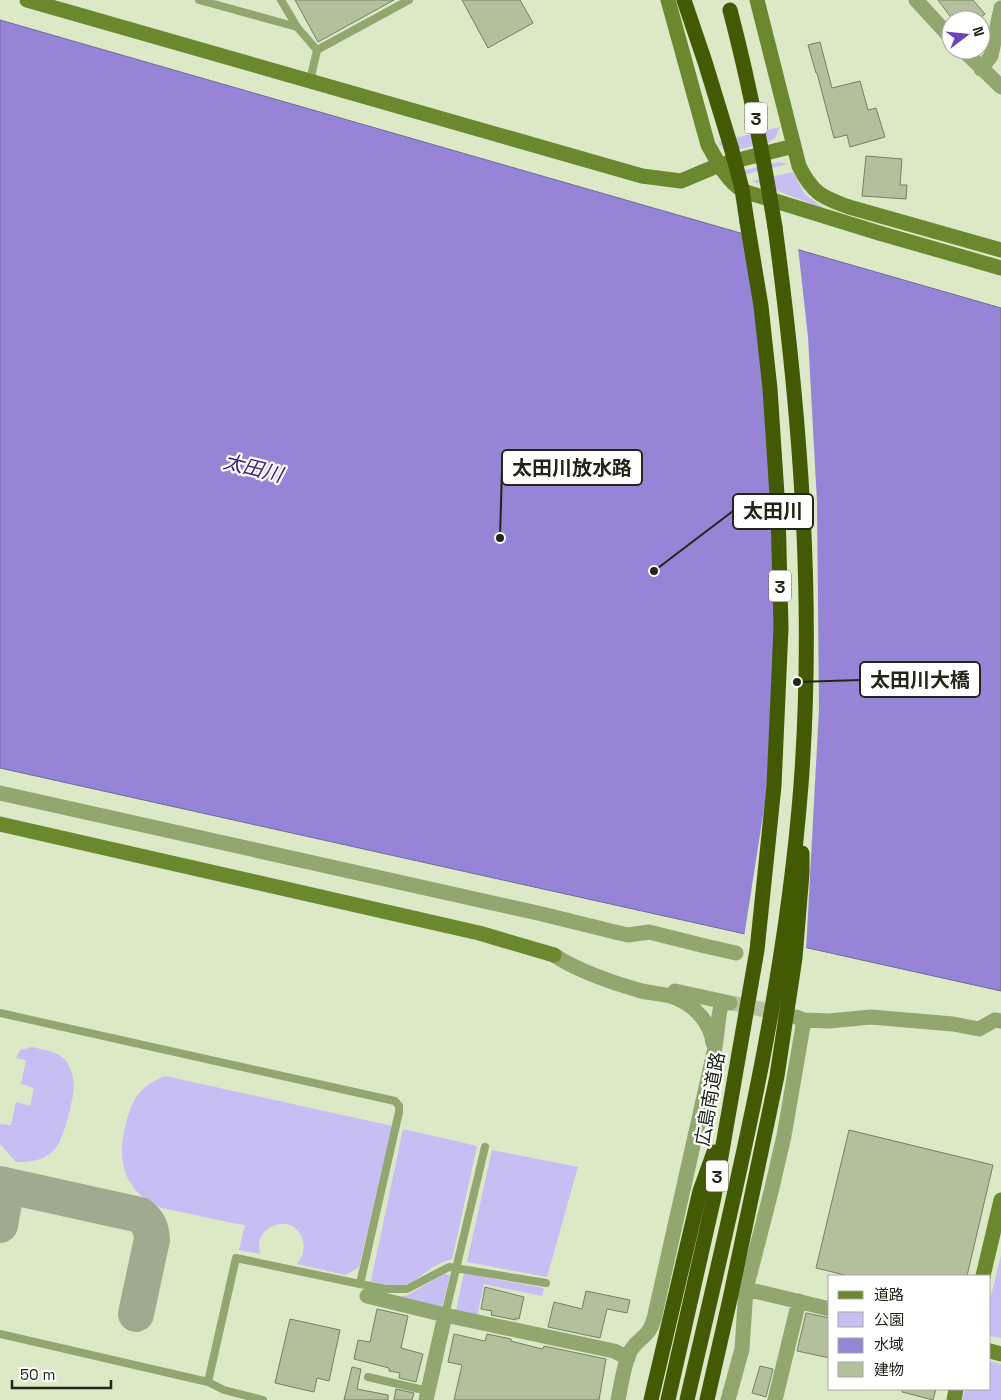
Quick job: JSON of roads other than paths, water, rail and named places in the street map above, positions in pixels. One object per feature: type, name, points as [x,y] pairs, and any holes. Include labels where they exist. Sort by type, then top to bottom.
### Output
[{"type":"highway","name":"広島南道路","points":[[668,1400],[714,1197],[757,950],[774,786],[781,628],[778,510],[770,389],[761,306],[742,189],[706,62],[684,0]]},
{"type":"highway","name":"3","points":[[687,1400],[788,957],[802,873],[801,786],[806,635],[804,510],[801,459],[792,359],[775,227],[761,142],[746,71],[729,5]]},
{"type":"highway","points":[[707,1400],[773,1094],[786,1020],[788,957]]},
{"type":"highway","points":[[651,1400],[700,1191],[726,1121]]},
{"type":"street","points":[[27,0],[642,176],[681,181],[719,165],[794,146]]},
{"type":"street","points":[[668,0],[708,146],[734,185],[742,191],[1001,268]]},
{"type":"street","points":[[916,0],[941,27]]},
{"type":"street","points":[[760,1],[799,166],[807,182],[827,199],[849,207],[1001,250]]},
{"type":"street","points":[[981,69],[991,56],[1000,18]]},
{"type":"street","points":[[972,60],[1001,87]]},
{"type":"street","points":[[0,793],[542,914],[609,931],[628,935],[649,932],[736,953]]},
{"type":"street","points":[[0,824],[479,933],[554,955],[570,957],[610,972],[671,990],[727,1002],[718,1014],[714,1052],[654,1319],[647,1336],[635,1344],[630,1352],[618,1400]]},
{"type":"street","points":[[554,955],[566,963],[626,986],[683,1001],[696,1010],[708,1025],[713,1037],[714,1052]]},
{"type":"street","points":[[728,1400],[742,1349],[746,1289],[782,1145],[800,1019],[828,1021],[871,1017],[953,1024],[978,1029],[995,1020],[1001,1021]]},
{"type":"street","points":[[983,1275],[1001,1200]]},
{"type":"street","points":[[746,1289],[828,1308]]},
{"type":"street","points":[[363,1290],[445,1315],[614,1351],[628,1358]]},
{"type":"street","points":[[775,1400],[799,1301]]},
{"type":"street","points":[[427,1395],[445,1315]]},
{"type":"lane","points":[[199,0],[297,27]]},
{"type":"lane","points":[[282,0],[297,27],[317,50]]},
{"type":"lane","points":[[310,81],[317,50],[409,0]]},
{"type":"lane","points":[[0,1012],[395,1101],[399,1106],[399,1112],[363,1290]]},
{"type":"lane","points":[[445,1315],[485,1147]]},
{"type":"lane","points":[[208,1382],[236,1258],[363,1290],[407,1289],[444,1269],[456,1268],[546,1283]]},
{"type":"lane","points":[[0,1334],[208,1382],[224,1390],[263,1400]]},
{"type":"lane","points":[[368,1377],[427,1395]]},
{"type":"water","points":[[0,20],[1001,308],[1001,991],[0,768]]},
{"type":"tunnel","points":[[732,1003],[784,1014]]},
{"type":"place","name":"太田川放水路","points":[[500,538]]},
{"type":"place","name":"太田川","points":[[654,571]]},
{"type":"place","name":"太田川大橋","points":[[797,682]]}]
